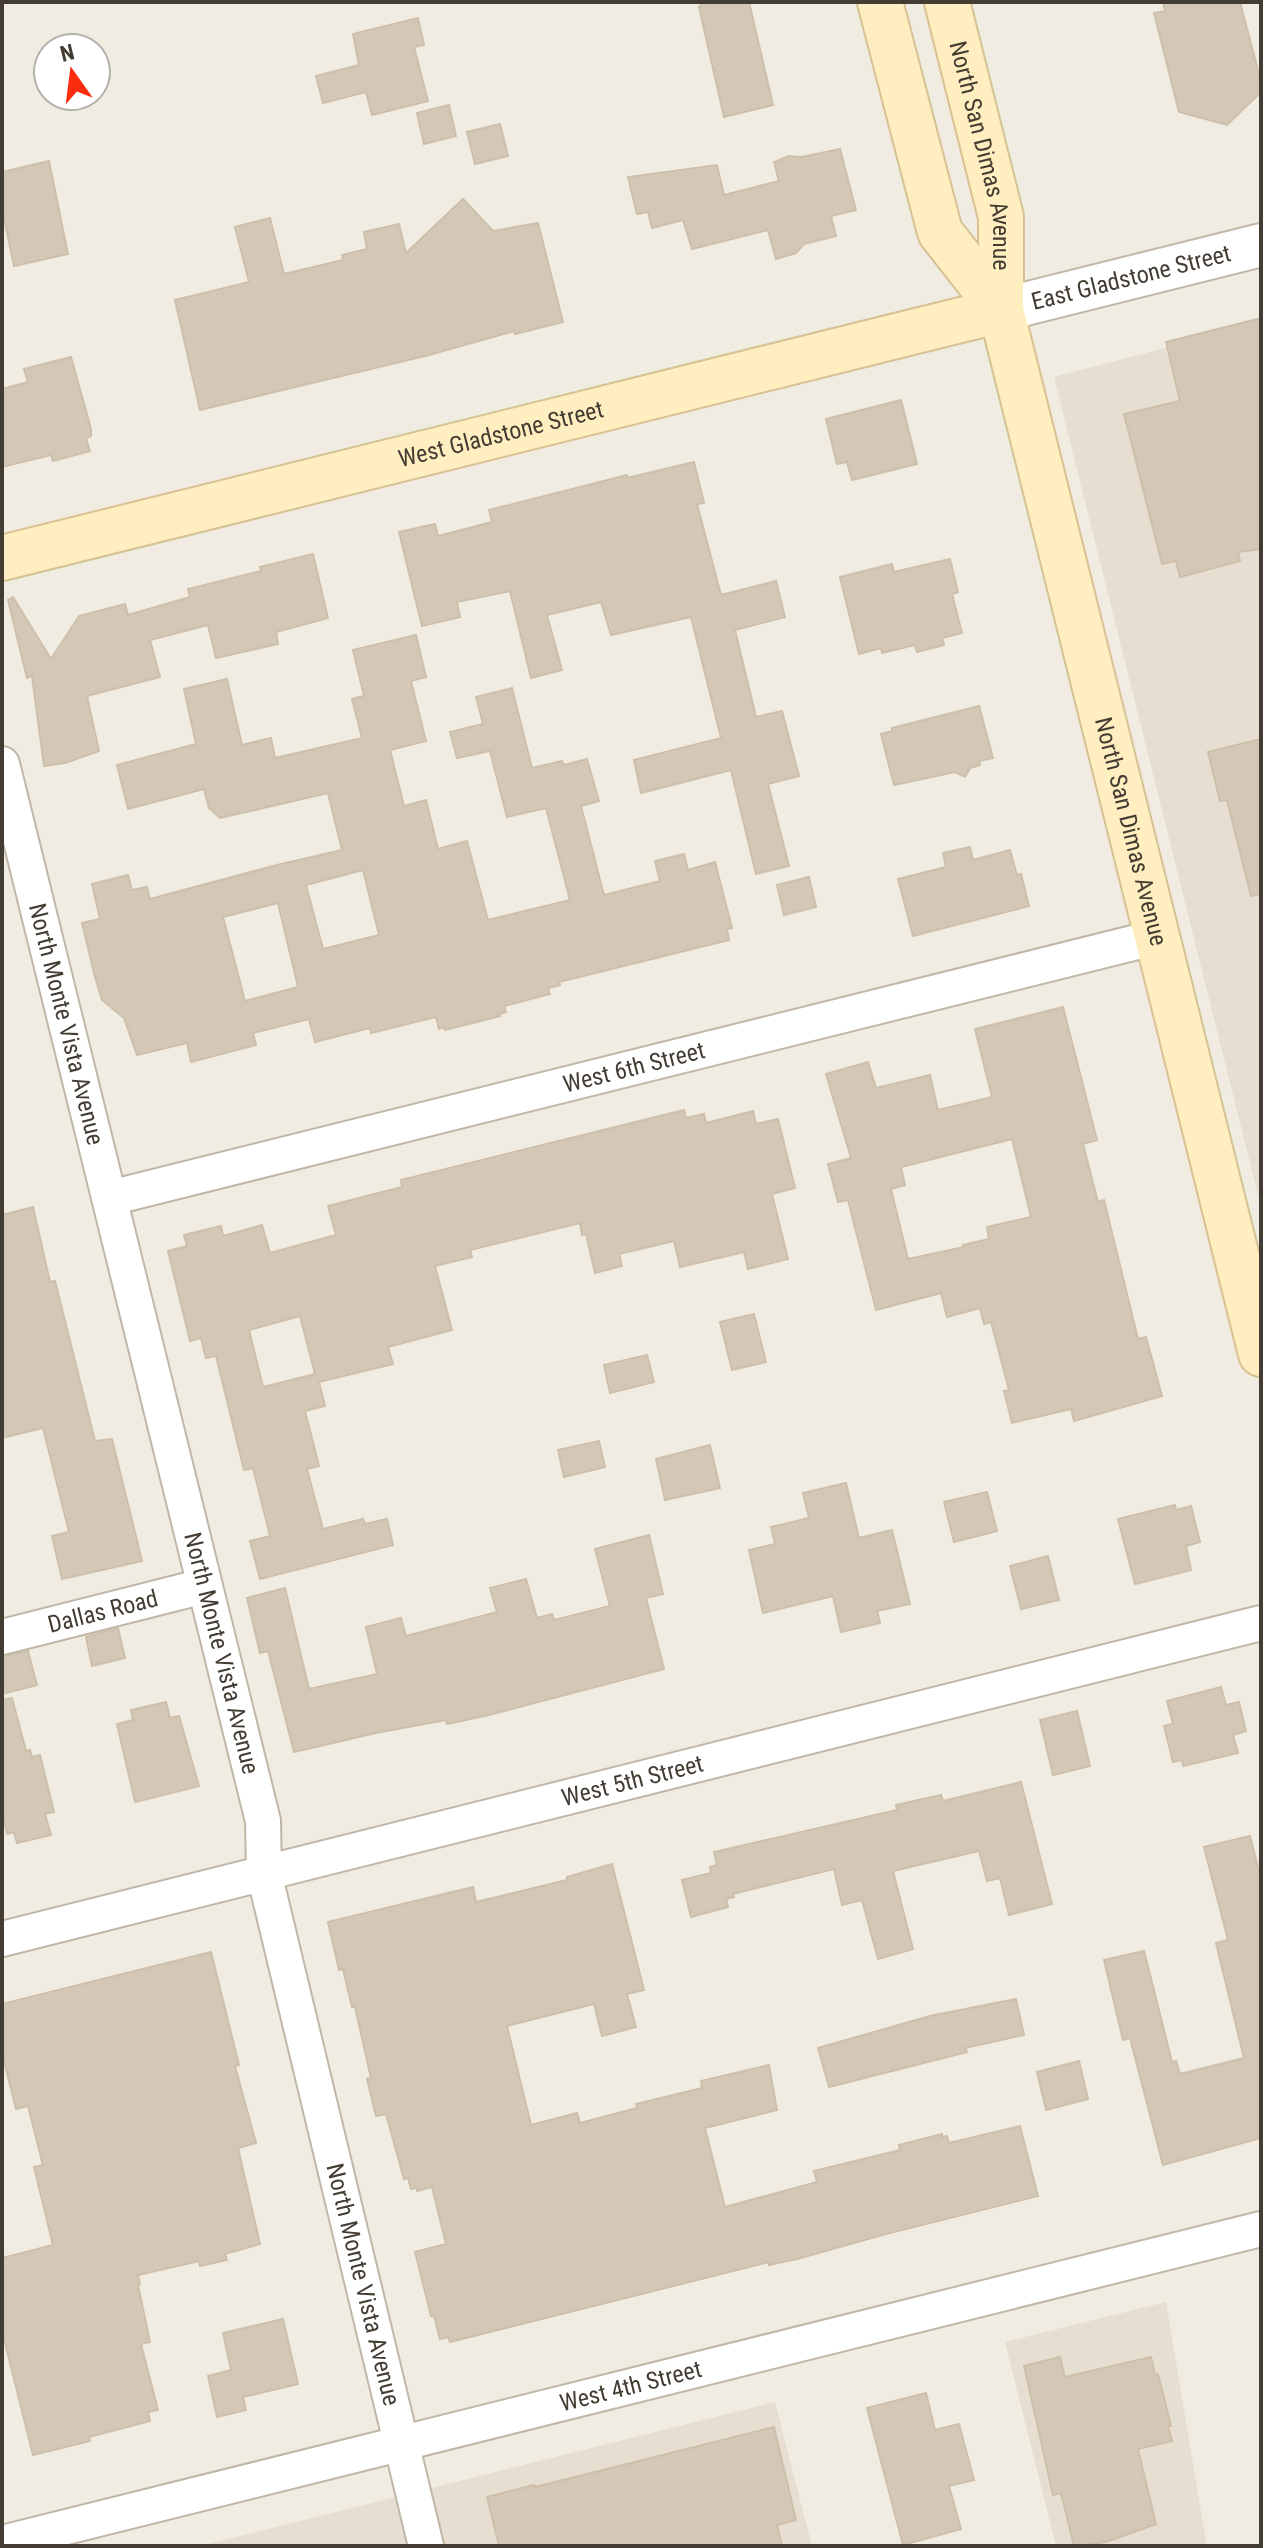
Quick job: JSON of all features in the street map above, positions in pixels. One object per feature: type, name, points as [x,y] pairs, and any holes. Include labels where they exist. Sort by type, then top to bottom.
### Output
[{"type":"main road","name":"North San Dimas Avenue","points":[[880,2],[940,232],[1001,310]]},
{"type":"main road","name":"North San Dimas Avenue","points":[[947,2],[1001,217],[1001,310],[1261,1354]]},
{"type":"main road","name":"West Gladstone Street","points":[[2,558],[1001,310]]},
{"type":"street","name":"East Gladstone Street","points":[[1001,310],[1261,245]]},
{"type":"street","name":"North Monte Vista Avenue","points":[[2,764],[263,1821],[264,1873],[426,2546]]},
{"type":"street","name":"West 6th Street","points":[[110,1198],[1157,937]]},
{"type":"street","name":"Dallas Road","points":[[2,1637],[204,1586]]},
{"type":"street","name":"West 5th Street","points":[[2,1939],[1261,1623]]},
{"type":"street","name":"West 4th Street","points":[[2,2543],[1261,2229]]},
{"type":"shaded area","points":[[1261,323],[1261,1207],[1054,377]]},
{"type":"shaded area","points":[[1166,2302],[1207,2546],[1056,2546],[1005,2342]]},
{"type":"shaded area","points":[[775,2402],[812,2546],[200,2546]]},
{"type":"building","points":[[700,2],[749,2],[773,105],[724,117]]},
{"type":"building","points":[[1163,2],[1240,2],[1261,92],[1227,125],[1179,112],[1154,13],[1165,11]]},
{"type":"building","points":[[418,18],[424,45],[414,47],[428,101],[372,115],[366,92],[323,103],[316,76],[359,65],[353,34]]},
{"type":"building","points":[[449,105],[456,136],[424,144],[417,113]]},
{"type":"building","points":[[500,124],[508,156],[475,164],[467,132]]},
{"type":"building","points":[[840,149],[856,210],[831,216],[836,236],[804,244],[796,253],[776,259],[768,230],[692,249],[683,220],[652,228],[648,212],[637,214],[628,177],[717,165],[724,195],[779,181],[774,162],[789,156],[802,157]]},
{"type":"building","points":[[49,161],[68,254],[14,266],[2,209],[2,172]]},
{"type":"building","points":[[463,199],[493,231],[538,223],[563,322],[515,334],[514,331],[429,355],[200,410],[175,300],[249,282],[235,227],[270,218],[284,274],[343,260],[342,255],[367,249],[364,232],[399,224],[406,253]]},
{"type":"building","points":[[1261,318],[1261,549],[1238,552],[1240,561],[1180,577],[1176,561],[1162,564],[1124,414],[1180,401],[1166,342]]},
{"type":"building","points":[[71,357],[91,429],[91,436],[86,438],[90,451],[53,461],[51,455],[2,467],[2,389],[28,382],[24,369]]},
{"type":"building","points":[[901,400],[917,464],[852,480],[847,462],[837,464],[826,419]]},
{"type":"building","points":[[694,462],[704,503],[697,504],[721,595],[776,581],[785,617],[735,630],[756,717],[782,711],[799,776],[768,784],[789,866],[756,874],[731,770],[641,793],[634,760],[721,738],[691,617],[611,635],[601,602],[547,615],[562,670],[531,678],[510,591],[457,602],[460,617],[422,626],[399,532],[435,524],[438,536],[492,522],[489,510],[627,475],[627,478]]},
{"type":"building","points":[[313,554],[328,618],[276,632],[278,644],[216,658],[208,625],[150,640],[160,677],[87,696],[99,751],[65,763],[44,766],[32,676],[27,678],[8,600],[13,597],[51,659],[79,616],[125,604],[128,615],[190,597],[188,589]]},
{"type":"building","points":[[950,559],[958,592],[952,594],[962,633],[942,638],[944,645],[917,652],[915,645],[882,653],[881,648],[859,654],[840,577],[892,564],[894,572]]},
{"type":"building","points":[[416,635],[426,677],[411,681],[426,741],[390,750],[404,806],[426,800],[438,849],[467,841],[488,920],[570,900],[546,808],[507,817],[490,751],[457,758],[450,732],[483,724],[476,697],[512,688],[532,768],[587,759],[599,801],[581,806],[604,895],[660,881],[655,861],[684,854],[688,870],[715,862],[732,928],[727,929],[729,940],[559,982],[560,985],[548,988],[550,994],[504,1006],[506,1012],[500,1016],[445,1030],[444,1027],[439,1029],[436,1017],[371,1033],[370,1028],[315,1042],[309,1019],[253,1033],[256,1045],[191,1062],[187,1043],[137,1055],[124,1018],[102,1000],[95,977],[82,923],[100,919],[92,884],[128,875],[132,890],[147,887],[150,899],[342,850],[328,793],[220,818],[209,808],[204,789],[128,809],[117,765],[196,744],[184,689],[227,679],[242,745],[271,738],[275,758],[362,738],[352,699],[364,696],[353,650]],"holes":[[[363,870],[379,935],[323,949],[306,885]],[[278,903],[298,987],[245,1001],[223,917]]]},
{"type":"building","points":[[979,706],[993,758],[979,761],[980,765],[970,768],[965,777],[955,772],[894,785],[881,734],[892,731],[892,728]]},
{"type":"building","points":[[1261,739],[1261,894],[1251,896],[1227,800],[1220,801],[1208,752]]},
{"type":"building","points":[[970,847],[973,860],[1010,850],[1017,875],[1021,874],[1029,906],[913,936],[898,879],[946,867],[943,853]]},
{"type":"building","points":[[809,877],[816,907],[784,915],[777,885]]},
{"type":"building","points":[[1063,1007],[1097,1140],[1083,1144],[1098,1202],[1104,1200],[1138,1339],[1146,1337],[1162,1396],[1074,1421],[1071,1409],[1012,1423],[1004,1391],[1009,1390],[991,1322],[984,1324],[980,1308],[947,1317],[941,1293],[876,1310],[848,1200],[838,1202],[828,1164],[851,1158],[826,1074],[868,1062],[876,1088],[930,1075],[938,1110],[992,1097],[975,1029]],"holes":[[[1012,1139],[1031,1217],[987,1227],[989,1239],[908,1259],[891,1189],[905,1185],[901,1167]]]},
{"type":"building","points":[[684,1110],[686,1118],[704,1114],[706,1123],[753,1111],[756,1124],[778,1119],[795,1188],[772,1194],[788,1259],[748,1269],[744,1252],[680,1267],[674,1241],[619,1254],[622,1266],[595,1273],[586,1234],[582,1235],[580,1223],[470,1250],[472,1257],[435,1266],[452,1330],[388,1347],[393,1364],[319,1382],[325,1406],[305,1411],[319,1466],[307,1469],[323,1529],[363,1519],[365,1524],[387,1519],[393,1545],[260,1579],[250,1541],[270,1536],[253,1468],[244,1470],[216,1356],[206,1358],[201,1338],[190,1341],[168,1251],[187,1246],[184,1235],[221,1226],[223,1236],[262,1225],[270,1253],[336,1235],[328,1206],[402,1187],[401,1180]],"holes":[[[300,1316],[315,1374],[263,1387],[249,1330]]]},
{"type":"building","points":[[33,1207],[50,1282],[55,1281],[95,1441],[112,1439],[142,1561],[62,1579],[52,1536],[69,1532],[43,1428],[2,1438],[2,1215]]},
{"type":"building","points":[[754,1314],[766,1362],[732,1370],[720,1322]]},
{"type":"building","points":[[647,1355],[654,1382],[610,1393],[604,1365]]},
{"type":"building","points":[[599,1441],[605,1467],[564,1477],[558,1450]]},
{"type":"building","points":[[710,1445],[720,1488],[665,1500],[656,1459]]},
{"type":"building","points":[[846,1483],[859,1538],[892,1530],[910,1604],[877,1611],[880,1623],[841,1632],[833,1596],[763,1613],[749,1550],[775,1544],[771,1527],[809,1518],[803,1493]]},
{"type":"building","points":[[987,1492],[997,1531],[954,1542],[944,1502]]},
{"type":"building","points":[[1175,1505],[1176,1510],[1191,1506],[1200,1542],[1186,1546],[1191,1570],[1135,1584],[1118,1519]]},
{"type":"building","points":[[649,1535],[663,1594],[646,1598],[664,1669],[489,1715],[376,1733],[294,1752],[268,1651],[260,1653],[247,1598],[285,1588],[309,1689],[377,1674],[366,1627],[401,1618],[406,1636],[497,1612],[490,1588],[526,1579],[537,1618],[552,1614],[554,1620],[610,1606],[595,1549]]},
{"type":"building","points":[[1048,1556],[1059,1600],[1021,1609],[1010,1566]]},
{"type":"building","points":[[118,1628],[125,1658],[92,1666],[86,1637]]},
{"type":"building","points":[[28,1651],[37,1685],[2,1694],[2,1656]]},
{"type":"building","points":[[1221,1687],[1226,1705],[1239,1702],[1246,1731],[1233,1735],[1238,1753],[1183,1766],[1182,1760],[1173,1762],[1164,1726],[1173,1724],[1167,1701]]},
{"type":"building","points":[[12,1698],[26,1751],[30,1750],[32,1757],[40,1755],[54,1812],[45,1814],[51,1835],[17,1843],[14,1832],[7,1834],[2,1812],[2,1700]]},
{"type":"building","points":[[166,1702],[170,1718],[179,1716],[199,1786],[135,1802],[117,1724],[133,1720],[131,1710]]},
{"type":"building","points":[[1077,1711],[1090,1766],[1053,1775],[1040,1720]]},
{"type":"building","points":[[1021,1782],[1052,1904],[1009,1915],[1000,1878],[987,1881],[979,1851],[893,1871],[913,1949],[878,1959],[862,1900],[842,1905],[834,1869],[733,1894],[734,1897],[726,1899],[728,1907],[691,1917],[682,1880],[711,1873],[710,1867],[717,1865],[714,1852],[897,1810],[896,1805],[941,1795],[943,1801]]},
{"type":"building","points":[[1250,1836],[1261,1879],[1261,2138],[1163,2165],[1130,2038],[1123,2040],[1104,1960],[1144,1951],[1172,2062],[1176,2061],[1180,2074],[1244,2058],[1216,1943],[1228,1940],[1204,1847]]},
{"type":"building","points":[[612,1864],[644,1990],[627,1994],[636,2027],[602,2036],[594,2004],[507,2026],[531,2125],[577,2113],[580,2123],[637,2108],[636,2104],[702,2088],[701,2081],[769,2065],[777,2110],[705,2128],[725,2207],[817,2182],[814,2171],[900,2150],[899,2145],[942,2134],[942,2137],[947,2136],[949,2143],[1020,2126],[1038,2196],[797,2259],[769,2265],[769,2262],[450,2342],[448,2337],[440,2339],[415,2252],[446,2244],[432,2187],[417,2191],[417,2188],[411,2189],[408,2178],[404,2179],[386,2114],[376,2116],[355,2007],[352,2007],[343,1969],[339,1970],[328,1922],[473,1887],[476,1902],[567,1880],[567,1877]]},
{"type":"building","points":[[211,1952],[239,2065],[235,2066],[256,2143],[238,2148],[260,2244],[225,2254],[227,2260],[200,2266],[199,2261],[138,2275],[150,2342],[141,2344],[158,2410],[148,2412],[150,2421],[89,2437],[90,2441],[33,2455],[2,2331],[2,2258],[53,2245],[34,2167],[43,2165],[28,2106],[16,2109],[2,2053],[2,2004]]},
{"type":"building","points":[[1016,1999],[1024,2035],[965,2048],[967,2052],[829,2087],[818,2048],[930,2016]]},
{"type":"building","points":[[1079,2061],[1088,2099],[1046,2110],[1037,2072]]},
{"type":"building","points":[[283,2319],[298,2384],[243,2397],[246,2410],[217,2417],[208,2376],[231,2370],[223,2333]]},
{"type":"building","points":[[1060,2357],[1065,2377],[1151,2357],[1171,2426],[1168,2426],[1172,2441],[1138,2449],[1156,2524],[1106,2542],[1074,2546],[1061,2493],[1053,2495],[1024,2366]]},
{"type":"building","points":[[926,2393],[935,2430],[959,2424],[974,2480],[949,2486],[961,2529],[903,2545],[867,2408]]},
{"type":"building","points":[[774,2427],[796,2520],[777,2525],[782,2546],[499,2546],[487,2497]]}]
